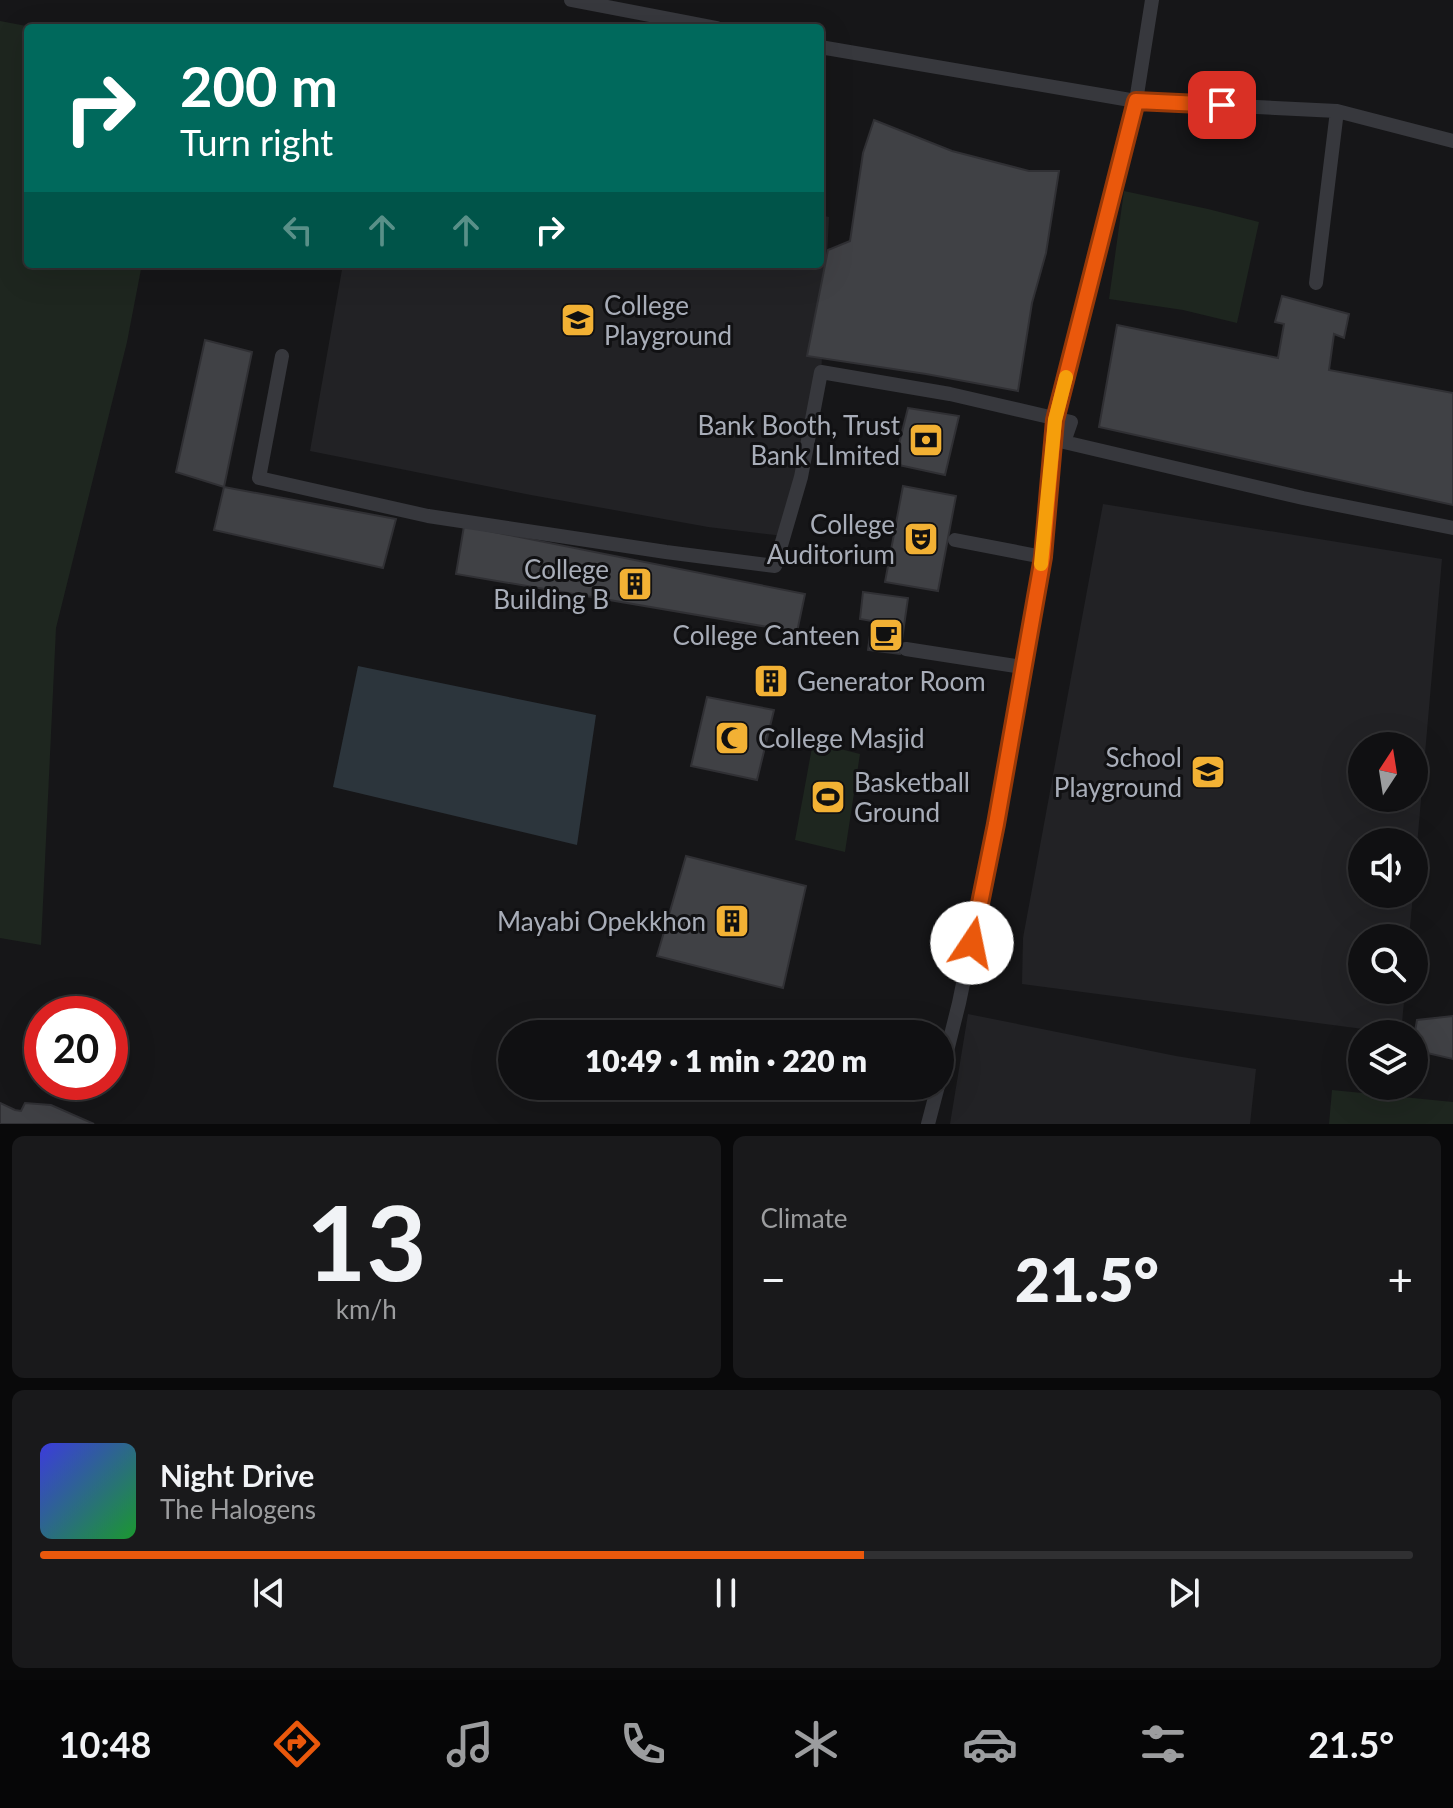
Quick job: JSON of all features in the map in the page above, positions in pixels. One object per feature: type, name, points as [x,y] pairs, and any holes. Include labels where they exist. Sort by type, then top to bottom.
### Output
[{"type":"lane","points":[[571,0],[696,24]]},
{"type":"lane","points":[[954,1023],[996,824],[1043,557],[1055,420],[1136,101],[1152,0]]},
{"type":"lane","points":[[824,48],[1136,101],[1337,111],[1453,141]]},
{"type":"lane","points":[[1316,283],[1337,111]]},
{"type":"lane","points":[[282,356],[259,478],[428,516],[651,550],[775,566],[801,477],[821,372],[950,394],[1071,422],[1064,442],[1303,498],[1453,528]]},
{"type":"lane","points":[[955,540],[1043,557]]},
{"type":"lane","points":[[906,649],[1022,667]]},
{"type":"lane","points":[[928,1124],[934,1100]]},
{"type":"shaded area","points":[[0,21],[24,26],[24,268],[141,268],[127,342],[56,628],[41,945],[0,938]]},
{"type":"shaded area","points":[[1124,191],[1259,222],[1237,323],[1183,310],[1109,299]]},
{"type":"shaded area","name":"College Playground","points":[[824,216],[829,217],[821,376],[784,536],[708,527],[310,451],[342,268],[824,268]]},
{"type":"shaded area","name":"School Playground","points":[[1103,504],[1442,559],[1427,732],[1348,732],[1348,812],[1420,812],[1419,828],[1348,828],[1348,908],[1412,908],[1410,924],[1348,924],[1348,1004],[1404,1004],[1402,1020],[1348,1020],[1348,1027],[1022,984],[1023,938]]},
{"type":"shaded area","points":[[358,666],[596,715],[577,845],[333,787]]},
{"type":"shaded area","name":"Basketball Ground","points":[[813,742],[860,754],[845,852],[795,840]]},
{"type":"shaded area","points":[[968,1014],[1256,1069],[1250,1124],[950,1124]]},
{"type":"shaded area","points":[[1332,1090],[1348,1092],[1348,1100],[1453,1102],[1453,1124],[1329,1124]]},
{"type":"building","points":[[874,120],[952,151],[1029,171],[1059,171],[1018,391],[807,356],[828,250],[850,241],[863,153]]},
{"type":"building","points":[[1282,296],[1349,314],[1344,338],[1334,334],[1329,370],[1453,393],[1453,505],[1099,427],[1117,325],[1278,358],[1284,324],[1275,322]]},
{"type":"building","points":[[205,340],[252,352],[224,487],[176,472]]},
{"type":"building","name":"Bank Booth, Trust Bank LImited","points":[[908,408],[959,416],[945,475],[894,464]]},
{"type":"building","name":"College Auditorium","points":[[903,486],[956,496],[938,591],[885,582]]},
{"type":"building","points":[[224,487],[396,519],[383,568],[214,530]]},
{"type":"building","name":"College Building B","points":[[464,526],[805,594],[797,632],[456,574]]},
{"type":"building","name":"College Canteen","points":[[863,592],[908,598],[900,654],[868,650],[872,621],[860,619]]},
{"type":"building","name":"Generator Room","points":[[767,669],[780,671],[776,693],[763,691]]},
{"type":"building","name":"College Masjid","points":[[707,697],[774,710],[757,780],[691,766]]},
{"type":"building","name":"Mayabi Opekkhon","points":[[686,856],[806,886],[783,988],[657,956]]},
{"type":"building","points":[[1453,1016],[1453,1059],[1428,1053],[1428,1020],[1417,1020]]},
{"type":"building","points":[[0,1103],[21,1111],[25,1103],[51,1105],[94,1124],[0,1124]]},
{"type":"slow traffic","points":[[1041,564],[1055,420],[1066,377]]},
{"type":"place","name":"College Playground","points":[[578,320]]},
{"type":"place","name":"Bank Booth, Trust Bank LImited","points":[[926,440]]},
{"type":"place","name":"College Auditorium","points":[[921,539]]},
{"type":"place","name":"College Building B","points":[[635,584]]},
{"type":"place","name":"College Canteen","points":[[886,635]]},
{"type":"place","name":"Generator Room","points":[[771,681]]},
{"type":"place","name":"College Masjid","points":[[732,738]]},
{"type":"place","name":"School Playground","points":[[1208,772]]},
{"type":"place","name":"Basketball Ground","points":[[828,797]]},
{"type":"place","name":"Mayabi Opekkhon","points":[[732,921]]},
{"type":"route","points":[[972,943],[1043,557],[1055,420],[1136,101],[1222,105]]}]
